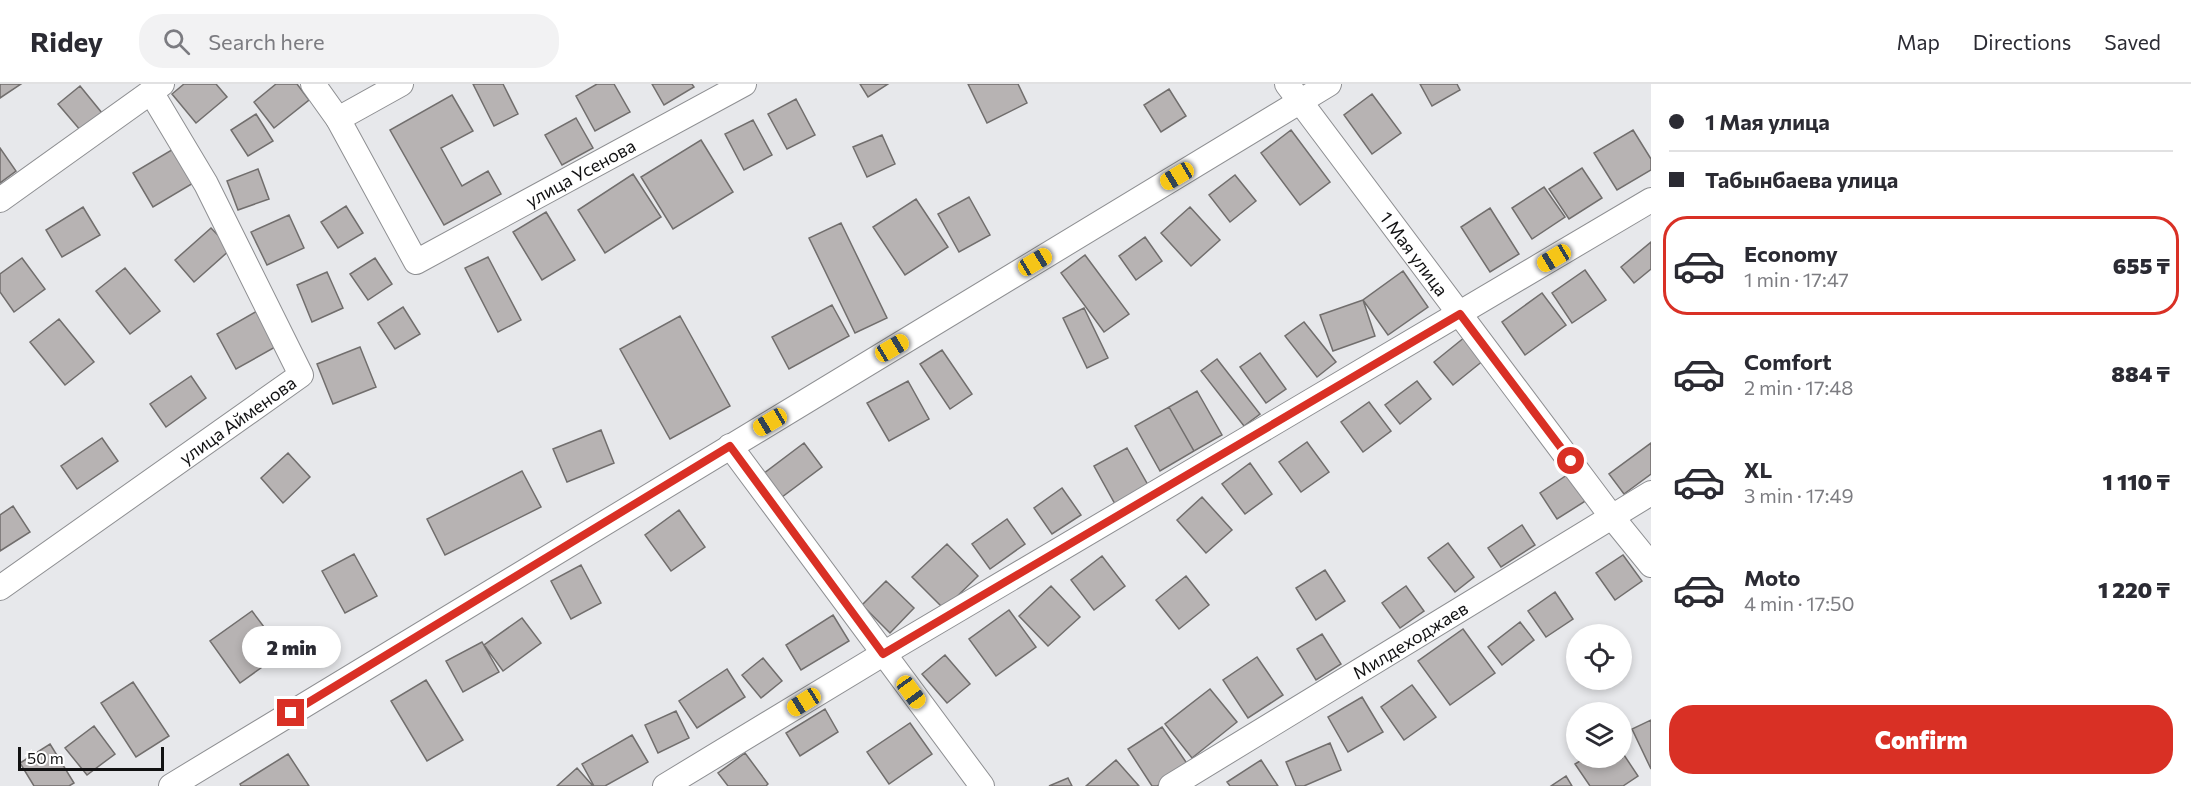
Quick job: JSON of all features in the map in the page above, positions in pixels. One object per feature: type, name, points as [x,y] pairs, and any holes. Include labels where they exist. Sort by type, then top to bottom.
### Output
[{"type":"street","points":[[313,84],[338,119],[401,84]]},
{"type":"street","name":"улица Усенова","points":[[338,119],[416,262],[744,84]]},
{"type":"street","points":[[171,786],[730,446],[1293,93],[1329,84]]},
{"type":"street","name":"улица Айменова","points":[[0,200],[156,88],[207,183],[301,375],[0,588]]},
{"type":"street","name":"1 Мая улица","points":[[1293,93],[1612,517],[1651,565]]},
{"type":"street","points":[[665,786],[883,654],[1651,200]]},
{"type":"street","points":[[730,446],[981,786]]},
{"type":"street","name":"Милдеходжаев","points":[[1171,786],[1651,493]]},
{"type":"building","points":[[0,84],[21,84],[0,98]]},
{"type":"building","points":[[184,84],[216,84],[227,97],[196,123],[172,94]]},
{"type":"building","points":[[276,84],[297,84],[309,100],[274,128],[254,102]]},
{"type":"building","points":[[473,84],[503,84],[518,114],[494,126]]},
{"type":"building","points":[[597,84],[614,84],[630,112],[595,131],[576,96]]},
{"type":"building","points":[[652,84],[692,84],[694,87],[664,105]]},
{"type":"building","points":[[860,84],[888,84],[868,97]]},
{"type":"building","points":[[968,84],[1018,84],[1027,103],[987,123]]},
{"type":"building","points":[[1420,84],[1457,84],[1460,90],[1432,106]]},
{"type":"building","points":[[80,86],[102,113],[81,131],[58,104]]},
{"type":"building","points":[[1169,89],[1186,116],[1161,132],[1144,105]]},
{"type":"building","points":[[1372,94],[1401,133],[1372,154],[1344,115]]},
{"type":"building","points":[[452,95],[473,131],[441,148],[462,186],[488,171],[501,194],[444,225],[390,130]]},
{"type":"building","points":[[796,99],[815,135],[787,149],[768,114]]},
{"type":"building","points":[[256,114],[273,141],[248,156],[231,130]]},
{"type":"building","points":[[576,118],[593,148],[562,165],[545,135]]},
{"type":"building","points":[[753,120],[772,155],[744,170],[725,134]]},
{"type":"building","points":[[1291,130],[1330,182],[1300,205],[1261,153]]},
{"type":"building","points":[[1633,130],[1651,159],[1651,170],[1617,190],[1594,153]]},
{"type":"building","points":[[882,135],[895,164],[867,177],[853,147]]},
{"type":"building","points":[[701,140],[733,192],[673,229],[641,177]]},
{"type":"building","points":[[0,148],[16,171],[0,183]]},
{"type":"building","points":[[175,148],[195,182],[153,207],[133,173]]},
{"type":"building","points":[[1582,168],[1602,198],[1569,219],[1549,189]]},
{"type":"building","points":[[258,169],[269,199],[238,210],[227,181]]},
{"type":"building","points":[[633,174],[661,217],[605,253],[578,210]]},
{"type":"building","points":[[1235,175],[1256,201],[1230,222],[1209,195]]},
{"type":"building","points":[[1544,187],[1565,217],[1532,239],[1512,208]]},
{"type":"building","points":[[969,197],[990,235],[959,252],[938,214]]},
{"type":"building","points":[[916,199],[948,247],[905,275],[873,227]]},
{"type":"building","points":[[346,206],[363,233],[338,248],[321,222]]},
{"type":"building","points":[[83,207],[100,235],[62,257],[46,230]]},
{"type":"building","points":[[1190,207],[1220,240],[1191,266],[1161,233]]},
{"type":"building","points":[[1490,208],[1519,254],[1490,272],[1461,227]]},
{"type":"building","points":[[546,212],[575,260],[542,280],[513,232]]},
{"type":"building","points":[[289,215],[304,248],[267,265],[251,232]]},
{"type":"building","points":[[841,223],[887,318],[855,333],[809,238]]},
{"type":"building","points":[[211,228],[231,249],[194,282],[175,260]]},
{"type":"building","points":[[1145,237],[1162,261],[1136,280],[1119,256]]},
{"type":"building","points":[[1651,242],[1651,269],[1634,283],[1621,267]]},
{"type":"building","points":[[1085,255],[1129,314],[1104,332],[1061,273]]},
{"type":"building","points":[[488,257],[521,320],[498,332],[465,268]]},
{"type":"building","points":[[22,258],[45,289],[14,312],[0,292],[0,274]]},
{"type":"building","points":[[375,258],[392,284],[368,300],[350,274]]},
{"type":"building","points":[[125,268],[160,311],[130,334],[96,291]]},
{"type":"building","points":[[1585,270],[1606,300],[1572,323],[1552,293]]},
{"type":"building","points":[[1403,271],[1428,307],[1388,335],[1363,300]]},
{"type":"building","points":[[327,272],[343,308],[312,322],[297,285]]},
{"type":"building","points":[[1542,293],[1566,325],[1525,355],[1502,322]]},
{"type":"building","points":[[1363,300],[1375,336],[1333,351],[1320,315]]},
{"type":"building","points":[[832,305],[849,336],[789,369],[772,337]]},
{"type":"building","points":[[403,307],[420,334],[395,349],[378,323]]},
{"type":"building","points":[[1084,308],[1108,358],[1087,368],[1063,318]]},
{"type":"building","points":[[257,311],[277,346],[236,369],[217,334]]},
{"type":"building","points":[[680,316],[730,406],[670,439],[620,349]]},
{"type":"building","points":[[59,319],[94,362],[65,385],[30,342]]},
{"type":"building","points":[[1304,322],[1336,362],[1317,377],[1285,336]]},
{"type":"building","points":[[1465,337],[1484,360],[1453,385],[1434,362]]},
{"type":"building","points":[[360,347],[376,387],[333,404],[317,364]]},
{"type":"building","points":[[942,350],[972,394],[950,409],[920,364]]},
{"type":"building","points":[[1260,353],[1286,389],[1266,403],[1240,367]]},
{"type":"building","points":[[1217,359],[1260,414],[1244,426],[1201,371]]},
{"type":"building","points":[[191,376],[206,398],[166,427],[150,404]]},
{"type":"building","points":[[908,381],[929,419],[889,441],[867,403]]},
{"type":"building","points":[[1417,381],[1431,399],[1400,424],[1385,405]]},
{"type":"building","points":[[1197,391],[1222,435],[1194,451],[1169,407]]},
{"type":"building","points":[[1369,402],[1391,431],[1363,452],[1341,422]]},
{"type":"building","points":[[1169,407],[1194,451],[1160,471],[1135,426]]},
{"type":"building","points":[[601,430],[614,463],[567,482],[553,449]]},
{"type":"building","points":[[102,438],[118,461],[77,489],[61,466]]},
{"type":"building","points":[[1307,442],[1329,472],[1301,492],[1279,462]]},
{"type":"building","points":[[804,443],[822,467],[782,497],[763,474]]},
{"type":"building","points":[[1651,443],[1651,474],[1624,494],[1609,474]]},
{"type":"building","points":[[1127,448],[1148,485],[1115,504],[1094,466]]},
{"type":"building","points":[[288,453],[310,477],[283,503],[261,478]]},
{"type":"building","points":[[1250,463],[1272,494],[1245,514],[1222,484]]},
{"type":"building","points":[[522,471],[541,507],[445,555],[427,519]]},
{"type":"building","points":[[1570,473],[1587,500],[1557,519],[1540,493]]},
{"type":"building","points":[[1062,488],[1081,515],[1052,534],[1034,508]]},
{"type":"building","points":[[1202,497],[1232,530],[1206,553],[1177,520]]},
{"type":"building","points":[[13,506],[30,532],[0,551],[0,515]]},
{"type":"building","points":[[679,510],[705,547],[671,571],[645,535]]},
{"type":"building","points":[[1007,519],[1025,544],[990,569],[972,544]]},
{"type":"building","points":[[1522,525],[1535,545],[1501,567],[1488,548]]},
{"type":"building","points":[[1448,543],[1474,577],[1455,592],[1428,558]]},
{"type":"building","points":[[947,544],[978,576],[944,609],[912,577]]},
{"type":"building","points":[[354,554],[377,596],[345,613],[322,571]]},
{"type":"building","points":[[1623,555],[1642,581],[1615,600],[1596,573]]},
{"type":"building","points":[[1102,556],[1125,586],[1094,610],[1071,580]]},
{"type":"building","points":[[581,565],[601,603],[571,619],[551,581]]},
{"type":"building","points":[[1325,570],[1345,601],[1316,620],[1296,588]]},
{"type":"building","points":[[1186,576],[1209,605],[1179,629],[1156,600]]},
{"type":"building","points":[[886,581],[914,608],[890,633],[862,605]]},
{"type":"building","points":[[1051,586],[1080,617],[1048,646],[1019,616]]},
{"type":"building","points":[[1406,586],[1424,611],[1400,628],[1382,603]]},
{"type":"building","points":[[1555,592],[1573,619],[1546,637],[1528,611]]},
{"type":"building","points":[[1009,610],[1036,647],[996,676],[969,639]]},
{"type":"building","points":[[252,611],[283,652],[240,683],[210,641]]},
{"type":"building","points":[[833,615],[849,641],[801,670],[786,645]]},
{"type":"building","points":[[522,618],[541,643],[503,671],[484,645]]},
{"type":"building","points":[[1520,622],[1534,640],[1502,665],[1488,647]]},
{"type":"building","points":[[1463,629],[1495,673],[1450,705],[1418,661]]},
{"type":"building","points":[[1322,634],[1341,664],[1316,680],[1297,649]]},
{"type":"building","points":[[482,642],[499,672],[463,692],[446,661]]},
{"type":"building","points":[[945,655],[970,684],[947,703],[922,674]]},
{"type":"building","points":[[1257,657],[1283,695],[1248,718],[1223,680]]},
{"type":"building","points":[[763,658],[782,681],[761,698],[742,675]]},
{"type":"building","points":[[727,669],[745,697],[697,728],[679,701]]},
{"type":"building","points":[[426,680],[463,740],[427,761],[391,701]]},
{"type":"building","points":[[133,682],[169,736],[136,757],[101,703]]},
{"type":"building","points":[[1412,685],[1436,717],[1404,740],[1381,707]]},
{"type":"building","points":[[1210,689],[1237,722],[1192,758],[1165,724]]},
{"type":"building","points":[[1362,697],[1383,732],[1348,752],[1328,717]]},
{"type":"building","points":[[825,709],[838,732],[800,756],[786,733]]},
{"type":"building","points":[[676,711],[689,738],[658,753],[645,725]]},
{"type":"building","points":[[1651,720],[1651,769],[1632,729]]},
{"type":"building","points":[[910,723],[932,754],[889,784],[867,752]]},
{"type":"building","points":[[94,726],[115,754],[87,775],[65,748]]},
{"type":"building","points":[[1162,727],[1188,765],[1157,786],[1152,786],[1128,749]]},
{"type":"building","points":[[632,735],[648,762],[605,786],[594,786],[582,764]]},
{"type":"building","points":[[1330,743],[1341,770],[1304,786],[1296,786],[1286,762]]},
{"type":"building","points":[[50,744],[74,783],[69,786],[34,786],[20,763]]},
{"type":"building","points":[[745,753],[768,784],[766,786],[728,786],[718,773]]},
{"type":"building","points":[[288,754],[309,786],[241,786],[240,784]]},
{"type":"building","points":[[1116,760],[1139,786],[1086,786]]},
{"type":"building","points":[[1261,760],[1278,786],[1230,786],[1227,782]]},
{"type":"building","points":[[1632,767],[1638,776],[1623,786],[1590,786],[1578,768]]},
{"type":"building","points":[[577,768],[593,786],[557,786]]},
{"type":"building","points":[[1566,776],[1572,786],[1551,786]]},
{"type":"building","points":[[1068,778],[1072,786],[1049,786]]},
{"type":"route","points":[[291,713],[730,446],[883,654],[1460,314],[1571,461]]}]
